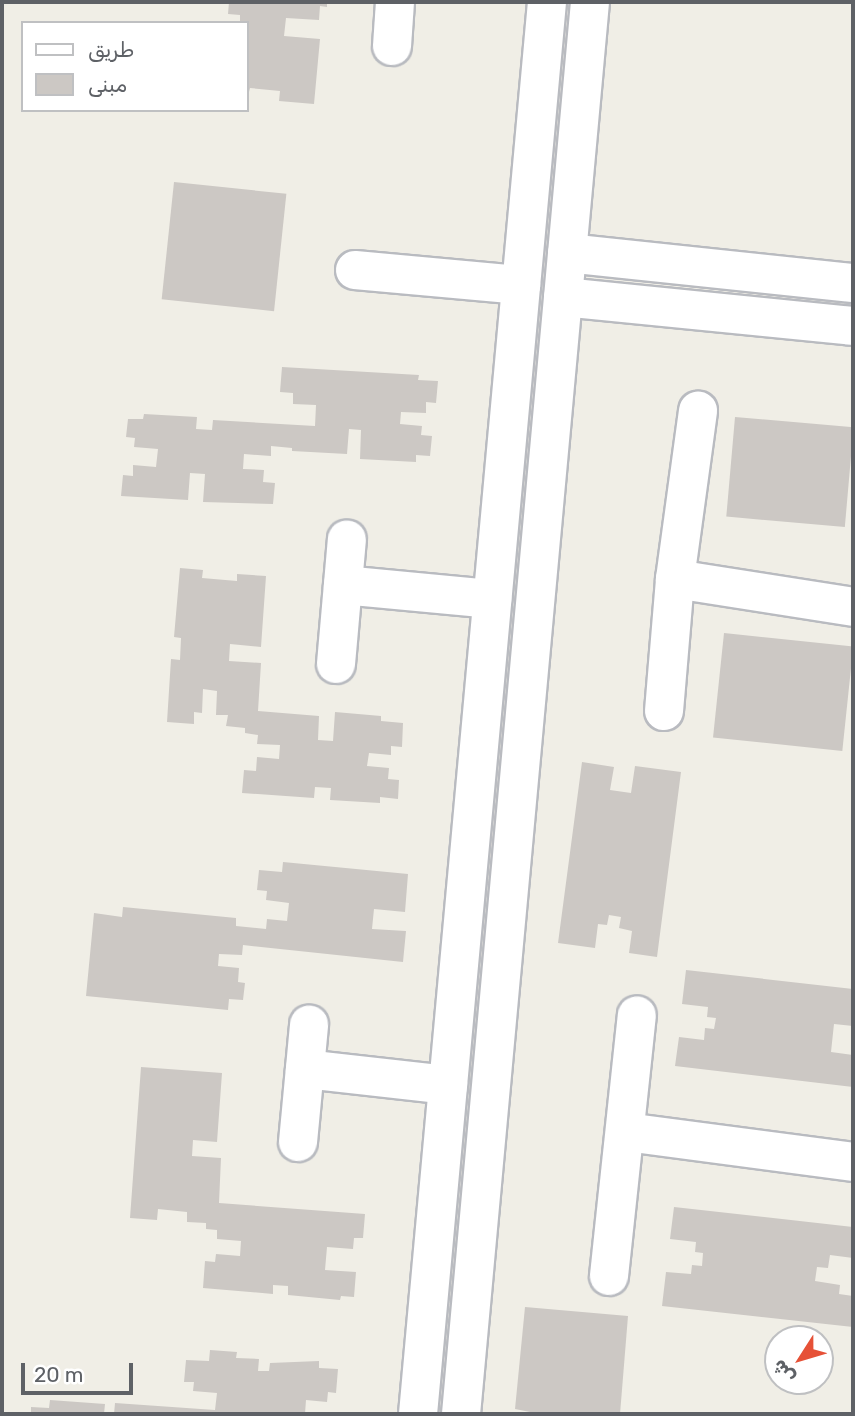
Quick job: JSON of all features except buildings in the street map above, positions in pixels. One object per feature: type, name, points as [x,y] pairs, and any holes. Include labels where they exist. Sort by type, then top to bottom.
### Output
[{"type":"street","points":[[392,46],[395,2]]},
{"type":"street","points":[[547,2],[418,1409],[461,1409],[590,2]]},
{"type":"street","points":[[567,253],[853,283]]},
{"type":"street","points":[[355,270],[521,285]]},
{"type":"street","points":[[563,298],[853,326]]},
{"type":"street","points":[[664,711],[675,579],[698,411]]},
{"type":"street","points":[[336,664],[347,539]]},
{"type":"street","points":[[675,579],[853,607]]},
{"type":"street","points":[[343,585],[492,599]]},
{"type":"street","points":[[609,1276],[637,1016]]},
{"type":"street","points":[[298,1142],[309,1024]]},
{"type":"street","points":[[305,1069],[448,1085]]},
{"type":"street","points":[[626,1132],[853,1161]]}]
